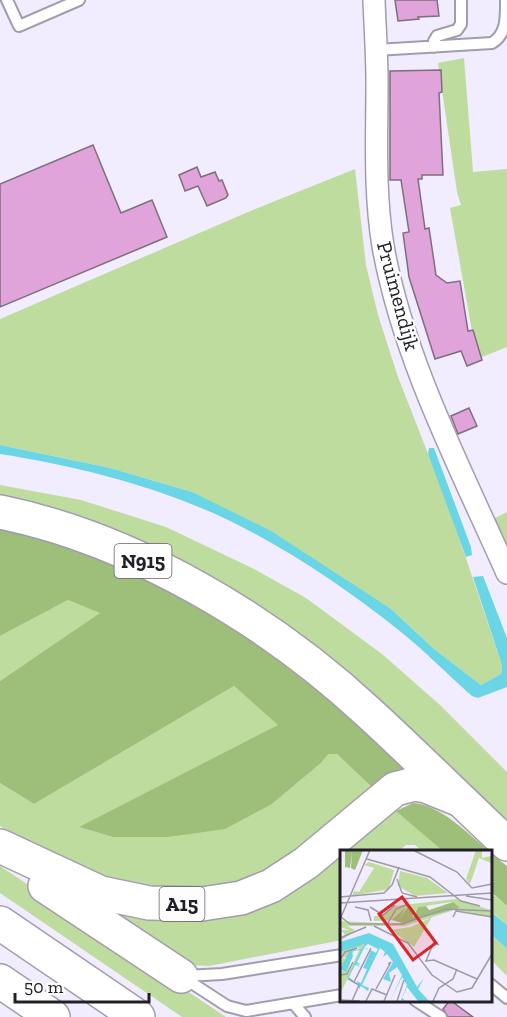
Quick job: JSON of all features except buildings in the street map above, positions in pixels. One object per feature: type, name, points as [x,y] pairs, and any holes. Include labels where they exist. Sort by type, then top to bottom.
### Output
[{"type":"main road","name":"N915","points":[[0,512],[84,536],[157,567],[230,607],[274,636],[368,711],[507,844]]},
{"type":"main road","name":"A15","points":[[0,846],[101,893],[149,903],[202,904],[241,898],[271,886],[306,863],[395,789],[414,784],[426,786],[458,799]]},
{"type":"main road","points":[[0,855],[181,976]]},
{"type":"main road","points":[[0,923],[138,1017]]},
{"type":"main road","points":[[0,981],[53,1017]]},
{"type":"street","name":"Pruimendijk","points":[[374,0],[376,188],[383,246],[397,306],[431,399],[507,573]]},
{"type":"lane","points":[[7,0],[20,26],[79,0]]},
{"type":"lane","points":[[434,47],[437,36],[457,30],[461,24],[461,0]]},
{"type":"lane","points":[[376,50],[492,43],[500,39],[506,24],[506,0]]},
{"type":"lane","points":[[181,976],[222,974],[340,955]]},
{"type":"lane","points":[[181,976],[227,1006],[246,1011],[340,995]]},
{"type":"lane","points":[[492,986],[507,998]]},
{"type":"lane","points":[[418,1002],[441,1017]]},
{"type":"lane","points":[[293,1003],[306,1017]]},
{"type":"green space","points":[[464,58],[473,172],[507,169],[507,347],[477,359],[450,208],[461,205],[457,192],[438,63]]},
{"type":"green space","points":[[355,169],[366,265],[378,315],[398,377],[448,505],[502,665],[501,674],[481,685],[434,649],[391,609],[192,492],[110,468],[0,445],[0,319],[248,212]]},
{"type":"green space","points":[[0,485],[81,500],[166,527],[252,568],[306,598],[382,654],[440,705],[507,772],[507,830],[0,504]]},
{"type":"green space","points":[[507,512],[507,566],[489,521]]},
{"type":"green space","points":[[0,527],[61,541],[141,571],[274,646],[411,765],[380,795],[337,754],[328,754],[321,763],[272,804],[225,829],[168,837],[113,837],[79,827],[278,725],[234,686],[34,804],[0,783],[0,681],[100,613],[68,600],[0,636]]},
{"type":"green space","points":[[68,600],[101,613],[0,681],[0,636]]},
{"type":"green space","points":[[234,686],[279,725],[80,827],[113,837],[168,837],[272,804],[321,763],[327,754],[337,754],[380,795],[247,886],[193,895],[91,876],[0,826],[0,783],[34,804]]},
{"type":"green space","points":[[389,803],[442,850],[421,850],[415,845],[406,845],[400,850],[340,850],[340,940],[209,966],[185,965],[82,899],[128,916],[177,920]]},
{"type":"green space","points":[[413,803],[433,809],[444,814],[488,850],[442,850],[396,811]]},
{"type":"green space","points":[[492,855],[507,866],[507,906],[492,893]]},
{"type":"green space","points":[[0,866],[226,1017],[182,1017],[0,893]]},
{"type":"green space","points":[[492,894],[507,906],[507,925],[492,912]]},
{"type":"green space","points":[[492,935],[507,949],[507,976],[492,961]]},
{"type":"water","points":[[0,445],[110,468],[192,492],[271,531],[391,609],[434,649],[481,685],[501,674],[502,665],[473,577],[483,576],[507,638],[507,687],[478,698],[472,696],[410,640],[360,600],[294,557],[226,519],[144,487],[87,471],[0,454]]},
{"type":"water","points":[[429,448],[434,448],[472,555],[466,557],[428,454]]},
{"type":"water","points":[[492,913],[507,925],[507,949],[492,935]]}]
